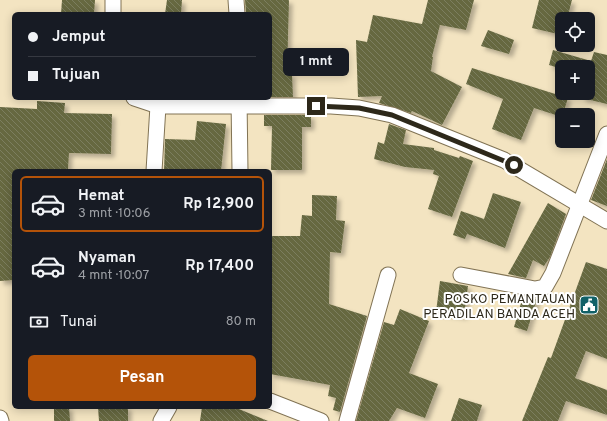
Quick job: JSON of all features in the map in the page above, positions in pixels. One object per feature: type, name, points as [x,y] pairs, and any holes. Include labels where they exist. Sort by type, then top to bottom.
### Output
[{"type":"street","points":[[113,12],[114,0]]},
{"type":"street","points":[[236,0],[237,12]]},
{"type":"street","points":[[140,100],[158,106],[239,102],[331,106],[359,108],[392,115],[504,160],[539,179],[579,206],[607,221]]},
{"type":"street","points":[[239,102],[240,169]]},
{"type":"street","points":[[154,169],[158,106]]},
{"type":"street","points":[[461,275],[535,290],[542,289],[553,273],[607,134]]},
{"type":"street","points":[[347,421],[388,275]]},
{"type":"street","points":[[272,402],[321,421]]},
{"type":"street","points":[[161,421],[168,409]]},
{"type":"building","points":[[62,0],[95,0],[94,12],[61,12]]},
{"type":"building","points":[[167,0],[182,0],[181,12],[165,12]]},
{"type":"building","points":[[245,0],[289,0],[287,74],[292,74],[293,97],[272,97],[272,12],[246,12]]},
{"type":"building","points":[[428,0],[474,0],[466,30],[440,25],[432,57],[431,71],[462,87],[442,125],[412,111],[411,113],[379,103],[382,96],[358,97],[356,40],[367,42],[373,15],[422,24]]},
{"type":"building","points":[[539,0],[572,0],[569,12],[555,12],[555,33],[532,28]]},
{"type":"building","points":[[488,30],[514,40],[509,54],[481,46]]},
{"type":"building","points":[[553,50],[555,52],[588,60],[555,60],[555,67],[549,65]]},
{"type":"building","points":[[594,52],[607,55],[607,104],[590,100],[595,100],[595,60],[591,60]]},
{"type":"building","points":[[472,68],[555,94],[555,100],[567,100],[565,108],[555,108],[555,115],[534,108],[521,140],[492,129],[503,99],[466,84]]},
{"type":"building","points":[[37,101],[65,103],[64,113],[112,114],[111,154],[69,153],[68,169],[12,169],[12,280],[0,281],[0,107],[37,109]]},
{"type":"building","points":[[264,115],[311,115],[311,127],[302,127],[302,170],[271,169],[272,126],[264,126]]},
{"type":"building","points":[[197,121],[226,124],[221,169],[164,169],[165,139],[195,140]]},
{"type":"building","points":[[389,124],[406,130],[403,144],[434,148],[434,150],[459,158],[460,156],[473,161],[452,217],[428,209],[439,176],[433,174],[434,170],[405,167],[374,159],[378,142],[384,144]]},
{"type":"building","points":[[607,159],[607,206],[591,200]]},
{"type":"building","points":[[493,193],[521,202],[505,248],[467,234],[465,239],[453,235],[461,211],[484,219]]},
{"type":"building","points":[[312,195],[337,196],[336,220],[345,221],[341,253],[330,252],[329,304],[367,316],[340,412],[333,410],[336,398],[328,396],[330,385],[272,374],[272,236],[300,236],[302,215],[312,216]]},
{"type":"building","points":[[548,203],[566,214],[550,257],[544,266],[533,260],[526,278],[508,274]]},
{"type":"building","points":[[586,262],[607,269],[607,359],[586,351],[575,378],[607,390],[607,415],[566,401],[558,421],[522,421],[548,357],[551,358]]},
{"type":"building","points":[[440,281],[468,286],[464,316],[436,312]]},
{"type":"building","points":[[523,296],[537,299],[527,331],[514,327]]},
{"type":"building","points":[[400,309],[429,321],[409,373],[438,384],[425,418],[397,408],[389,421],[356,421],[384,322],[394,325]]},
{"type":"building","points":[[459,398],[482,405],[477,421],[451,421]]},
{"type":"building","points":[[54,409],[69,409],[70,421],[54,421]]},
{"type":"building","points":[[98,409],[128,409],[128,421],[99,421]]},
{"type":"building","points":[[202,409],[239,409],[268,421],[200,421]]},
{"type":"place","name":"POSKO PEMANTAUAN PERADILAN BANDA ACEH","points":[[589,305]]},
{"type":"route","points":[[316,106],[359,108],[392,115],[423,126],[514,165]]}]
